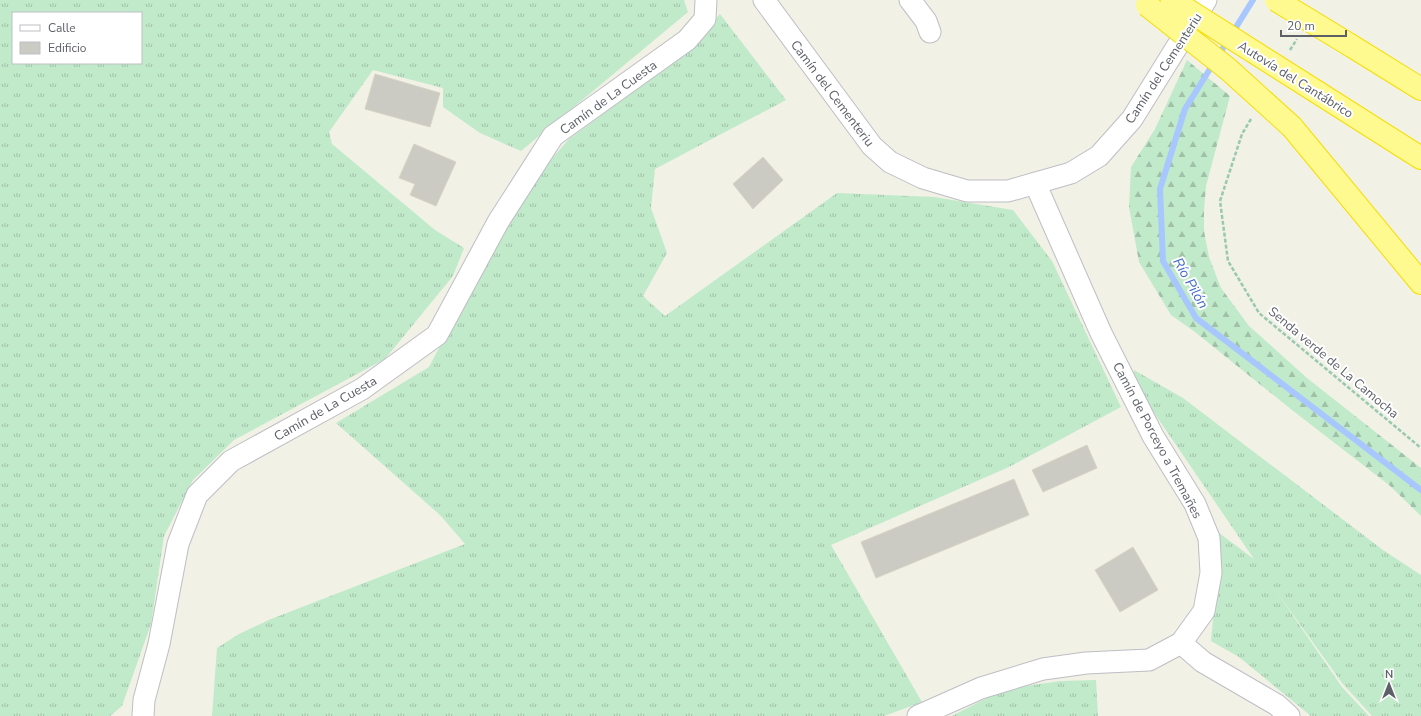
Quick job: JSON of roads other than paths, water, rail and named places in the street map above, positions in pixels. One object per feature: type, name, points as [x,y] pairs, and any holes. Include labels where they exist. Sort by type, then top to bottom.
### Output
[{"type":"highway","name":"Autovía del Cantábrico","points":[[1172,0],[1421,158]]},
{"type":"highway","points":[[1276,0],[1421,89]]},
{"type":"highway","points":[[1143,2],[1228,69],[1292,128],[1421,284]]},
{"type":"street","name":"Camín de La Cuesta","points":[[143,716],[144,700],[159,644],[178,544],[197,495],[231,461],[362,389],[437,335],[498,222],[553,136],[687,40],[706,19],[706,0]]},
{"type":"street","name":"Camín del Cementeriu","points":[[764,0],[872,146],[890,162],[923,178],[967,191],[1008,191],[1071,173],[1098,156],[1132,119],[1206,0]]},
{"type":"street","points":[[910,0],[926,21],[930,32]]},
{"type":"street","name":"Camín de Porceyo a Tremañes","points":[[918,716],[981,688],[1043,669],[1086,663],[1149,660],[1182,643],[1204,611],[1211,573],[1209,538],[1195,504],[1153,436],[1101,333],[1035,183]]},
{"type":"street","points":[[1182,643],[1203,662],[1276,705],[1289,716]]},
{"type":"waterway","name":"Río Pilón","points":[[1253,0],[1185,109],[1160,189],[1163,261],[1196,318],[1421,490]]}]
